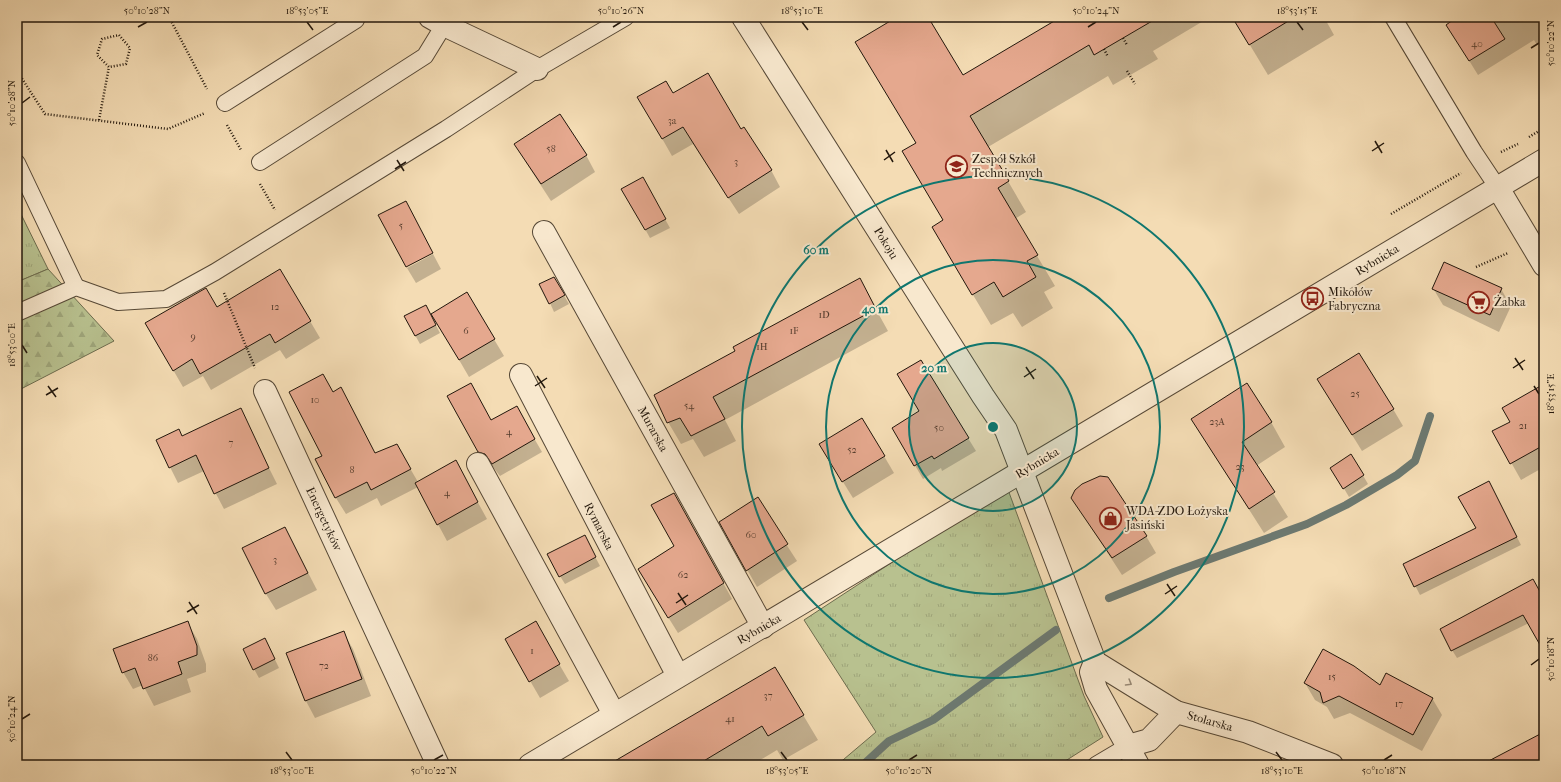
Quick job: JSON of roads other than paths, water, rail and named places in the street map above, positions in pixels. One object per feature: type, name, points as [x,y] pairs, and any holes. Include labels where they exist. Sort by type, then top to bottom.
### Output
[{"type":"street","name":"Pokoju","points":[[743,17],[1006,430],[1022,472]]},
{"type":"street","points":[[437,21],[537,69]]},
{"type":"street","name":"Rybnicka","points":[[530,765],[1544,160]]},
{"type":"street","points":[[1498,188],[1544,265]]},
{"type":"street","name":"Murarska","points":[[544,232],[763,627]]},
{"type":"street","name":"Rymarska","points":[[521,375],[678,676]]},
{"type":"street","name":"Energetyków","points":[[265,391],[438,765]]},
{"type":"street","points":[[478,464],[614,714]]},
{"type":"street","points":[[1022,472],[1095,662],[1091,672],[1096,689],[1133,756],[1176,712]]},
{"type":"street","name":"Stolarska","points":[[1095,662],[1176,712],[1248,732],[1332,765]]},
{"type":"lane","points":[[225,103],[356,20],[357,17]]},
{"type":"lane","points":[[17,163],[76,286],[118,302],[166,299],[214,272],[446,129],[537,69],[626,17]]},
{"type":"lane","points":[[1393,17],[1474,152],[1498,188]]},
{"type":"lane","points":[[260,162],[425,56],[437,21]]},
{"type":"lane","points":[[17,313],[76,286]]},
{"type":"lane","points":[[1096,765],[1133,756]]},
{"type":"waterway","points":[[1109,598],[1174,572],[1307,524],[1346,505],[1397,475],[1415,461],[1430,416]]},
{"type":"waterway","points":[[863,765],[889,741],[933,720],[1056,630]]},
{"type":"place","name":"Zespół Szkół Technicznych","points":[[956,166]]},
{"type":"place","name":"Mikołów Fabryczna","points":[[1312,299]]},
{"type":"place","name":"Żabka","points":[[1478,302]]},
{"type":"place","name":"WDA-ZDO Łożyska Jasiński","points":[[1110,518]]}]
